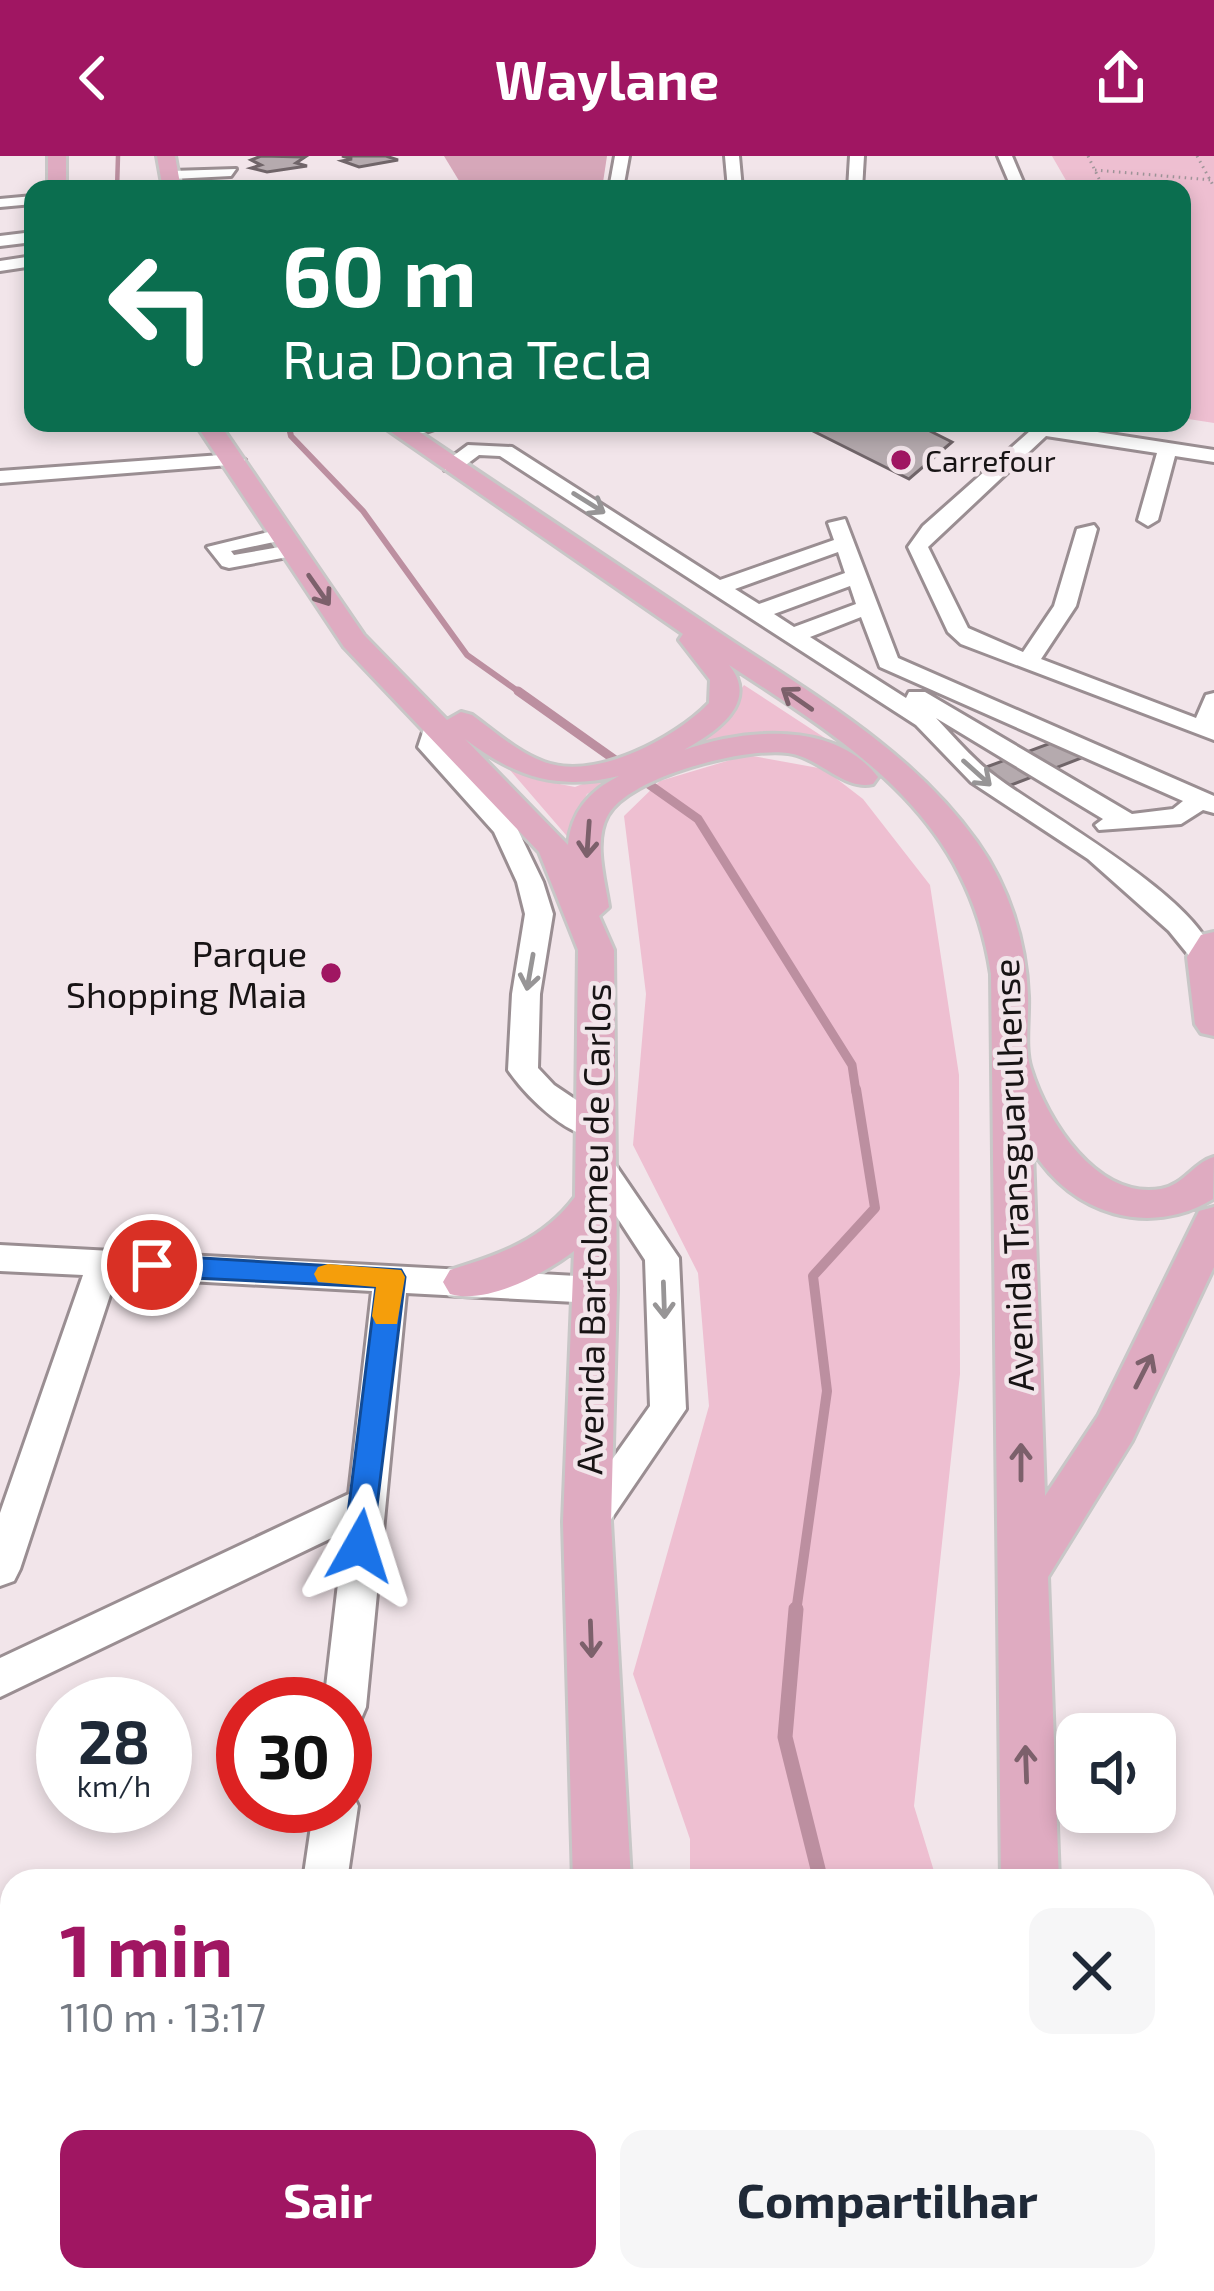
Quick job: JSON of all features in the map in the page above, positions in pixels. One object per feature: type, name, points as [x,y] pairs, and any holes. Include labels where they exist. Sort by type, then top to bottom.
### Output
[{"type":"main road","name":"Avenida Bartolomeu de Carlos","points":[[214,432],[354,640],[554,849],[596,950],[595,1290],[586,1522],[601,1869]]},
{"type":"main road","name":"Avenida Transguarulhense","points":[[403,432],[880,760],[962,844],[988,889],[1003,930],[1009,974],[1030,1869]]},
{"type":"main road","points":[[354,640],[508,756],[542,772],[586,775],[675,742],[706,724],[724,705],[728,687],[710,659],[636,590]]},
{"type":"main road","points":[[596,950],[585,838],[589,818],[601,801],[626,784],[731,744],[783,741],[838,757],[988,889]]},
{"type":"main road","points":[[1211,956],[1214,1024]]},
{"type":"main road","points":[[1012,1066],[1050,1147],[1087,1185],[1112,1198],[1167,1207],[1204,1186],[1214,1171]]},
{"type":"main road","points":[[465,1282],[529,1262],[553,1249],[596,1163]]},
{"type":"main road","points":[[1020,1579],[1115,1428],[1214,1222]]},
{"type":"street","points":[[171,173],[228,170]]},
{"type":"street","points":[[171,173],[228,170]]},
{"type":"street","points":[[228,170],[234,180]]},
{"type":"street","points":[[1040,432],[930,530],[918,547],[959,632],[1026,664],[1209,731],[1214,700]]},
{"type":"street","points":[[1075,432],[1214,456]]},
{"type":"street","points":[[452,466],[475,449],[511,442],[924,720],[980,777],[1017,806],[1076,840],[1211,956]]},
{"type":"street","points":[[1148,520],[1168,448]]},
{"type":"street","points":[[0,477],[235,460]]},
{"type":"street","points":[[1026,664],[1066,606],[1088,529]]},
{"type":"street","points":[[720,587],[841,533],[888,662]]},
{"type":"street","points":[[758,612],[856,576]]},
{"type":"street","points":[[794,635],[867,607]]},
{"type":"street","points":[[822,654],[874,632]]},
{"type":"street","points":[[851,673],[888,662],[1207,802]]},
{"type":"street","points":[[851,673],[887,680],[1125,821]]},
{"type":"street","points":[[437,726],[430,747],[506,829],[520,854],[539,914],[526,994],[523,1070],[662,1258],[668,1409],[586,1522]]},
{"type":"street","points":[[1076,840],[1125,821],[1181,816],[1207,802]]},
{"type":"street","points":[[0,1258],[595,1290]]},
{"type":"street","points":[[0,1569],[104,1263]]},
{"type":"street","points":[[348,1677],[391,1277]]},
{"type":"street","points":[[0,1678],[363,1505]]},
{"type":"street","points":[[327,1869],[332,1833]]},
{"type":"path","points":[[1088,156],[1100,180]]},
{"type":"path","points":[[1197,156],[1214,187]]},
{"type":"path","points":[[1095,170],[1212,180]]},
{"type":"shaded area","points":[[444,156],[607,156],[603,180],[459,180]]},
{"type":"shaded area","points":[[1052,156],[1214,156],[1214,423],[1191,419],[1191,180],[1066,180]]},
{"type":"shaded area","points":[[744,685],[828,740],[758,734],[729,737],[650,764],[587,794],[576,817],[578,849],[503,762],[534,779],[575,787],[689,741],[715,724]]},
{"type":"shaded area","points":[[747,755],[824,769],[863,799],[930,885],[959,1075],[960,1374],[914,1806],[933,1869],[690,1869],[690,1839],[633,1674],[709,1406],[698,1273],[633,1145],[646,994],[624,816],[660,781]]},
{"type":"building","points":[[342,156],[398,160],[359,167],[342,161],[352,159]]},
{"type":"building","points":[[305,157],[296,163],[307,166],[267,172],[251,168],[261,165],[251,160]]},
{"type":"building","name":"Carrefour","points":[[815,432],[932,432],[952,442],[909,479]]},
{"type":"building","points":[[1059,740],[1084,757],[1006,787],[981,769]]},
{"type":"waterway","points":[[117,180],[118,156]]},
{"type":"waterway","points":[[290,432],[363,511],[467,655],[522,694]]},
{"type":"waterway","points":[[518,691],[625,767]]},
{"type":"waterway","points":[[640,778],[698,819],[852,1065],[856,1092]]},
{"type":"waterway","points":[[796,1612],[827,1391],[813,1276],[875,1208],[856,1089]]},
{"type":"waterway","points":[[796,1609],[785,1737],[818,1869]]},
{"type":"slow traffic","points":[[328,1274],[391,1277],[386,1316]]},
{"type":"place","name":"Carrefour","points":[[901,460]]},
{"type":"place","name":"Parque Shopping Maia","points":[[331,973]]},
{"type":"route","points":[[152,1265],[391,1277],[360,1546]]}]
